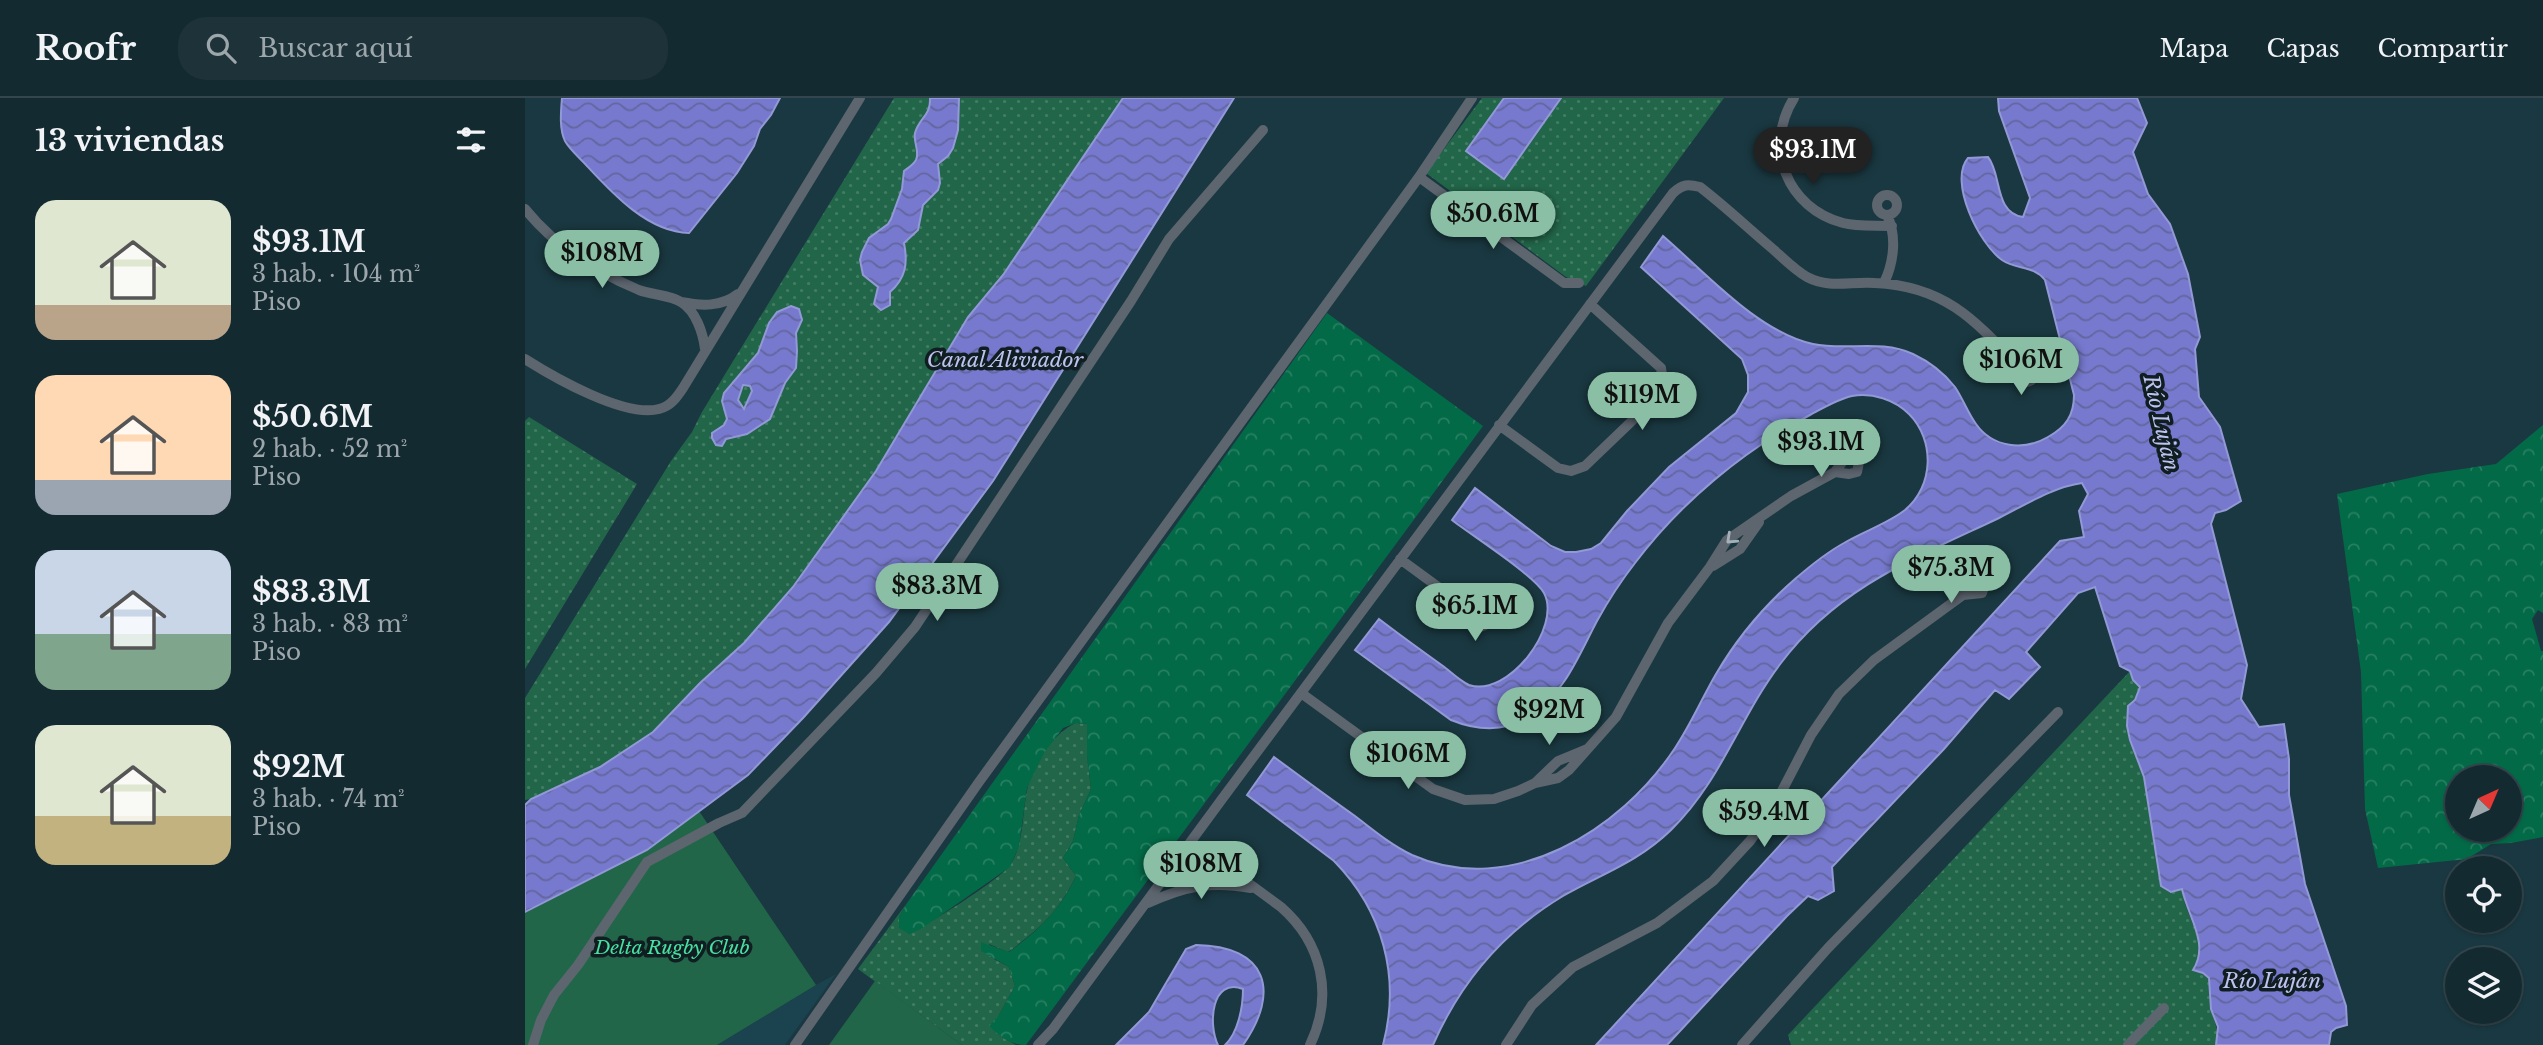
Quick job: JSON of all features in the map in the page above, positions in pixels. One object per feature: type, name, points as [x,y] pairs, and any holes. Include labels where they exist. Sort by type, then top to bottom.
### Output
[{"type":"street","points":[[525,359],[562,380],[625,408],[660,409],[676,398],[860,98]]},
{"type":"street","points":[[795,1045],[979,782],[1419,177],[1472,98]]},
{"type":"street","points":[[1794,98],[1783,119],[1781,139],[1782,164],[1789,183],[1819,214],[1845,223],[1892,226]]},
{"type":"street","points":[[533,1045],[541,1020],[554,995],[578,965],[647,862],[742,813],[876,673],[915,627],[1131,301],[1169,239],[1263,130]]},
{"type":"street","points":[[1419,177],[1564,283],[1579,283]]},
{"type":"street","points":[[1038,1045],[1499,425],[1673,193],[1681,186],[1688,184],[1700,187],[1806,276],[1844,285],[1884,283],[1918,290],[1952,305],[1985,330],[2018,366]]},
{"type":"street","points":[[525,209],[558,241],[600,272],[645,292],[699,305],[719,303],[740,292]]},
{"type":"street","points":[[1884,283],[1891,269],[1892,226],[1887,215]]},
{"type":"street","points":[[681,302],[697,321],[705,349]]},
{"type":"street","points":[[1499,425],[1558,468],[1576,470],[1585,466],[1659,394],[1663,382],[1661,368],[1590,304]]},
{"type":"street","points":[[1301,693],[1442,794],[1465,800],[1494,799],[1564,775],[1616,717],[1668,624],[1727,540],[1798,492],[1835,472]]},
{"type":"street","points":[[1400,559],[1471,611]]},
{"type":"street","points":[[1506,1045],[1532,1005],[1573,967],[1657,923],[1713,881],[1750,841],[1771,812],[1811,735],[1839,694],[1874,660],[1963,595]]},
{"type":"street","points":[[1742,1045],[1828,948],[2058,712]]},
{"type":"street","points":[[1191,841],[1293,918],[1315,953],[1323,984],[1323,999],[1310,1045]]},
{"type":"street","points":[[1145,904],[1200,885],[1233,885],[1255,889]]},
{"type":"street","points":[[2128,1045],[2164,1008]]},
{"type":"street","points":[[1048,1045],[1052,1029]]},
{"type":"shaded area","points":[[836,974],[785,1045],[717,1045],[816,985]]},
{"type":"green space","points":[[894,98],[1123,98],[1003,275],[968,317],[876,471],[793,587],[744,643],[700,683],[653,732],[600,767],[525,800],[525,698],[671,461],[692,432]]},
{"type":"green space","points":[[1482,98],[1504,98],[1467,151],[1504,178],[1561,98],[1724,98],[1586,286],[1566,277],[1426,173]]},
{"type":"green space","points":[[1327,313],[1483,426],[1026,1045],[1011,1042],[989,1026],[999,1015],[1015,986],[1009,967],[981,951],[981,942],[1009,952],[1048,918],[1076,876],[1063,858],[1073,841],[1079,815],[1091,789],[1087,724],[1076,723],[1063,728],[1044,753],[1027,788],[1019,846],[1010,867],[921,929],[909,934],[899,928],[899,917]]},
{"type":"green space","points":[[529,417],[637,484],[525,669],[525,421]]},
{"type":"green space","points":[[2543,425],[2543,613],[2538,610],[2532,619],[2543,651],[2543,837],[2522,841],[2522,765],[2445,765],[2445,842],[2516,842],[2491,844],[2472,856],[2445,856],[2445,861],[2378,868],[2365,809],[2361,672],[2337,494],[2428,474],[2496,464]]},
{"type":"green space","points":[[2130,671],[2133,680],[2140,687],[2135,700],[2128,706],[2127,726],[2144,777],[2154,847],[2182,889],[2199,940],[2199,972],[2209,978],[2211,1007],[2217,1034],[2216,1045],[1791,1045],[1788,1035]]},
{"type":"green space","points":[[1076,723],[1087,724],[1091,789],[1079,815],[1073,841],[1063,858],[1076,876],[1055,909],[1019,944],[1008,952],[989,944],[994,959],[1009,967],[1015,986],[999,1015],[1000,1036],[1016,1045],[962,1045],[858,969],[907,903],[899,917],[909,934],[980,890],[1011,864],[1018,847],[1029,782],[1038,761],[1060,734]]},
{"type":"green space","name":"Delta Rugby Club","points":[[699,811],[816,985],[717,1045],[525,1045],[525,912],[647,850]]},
{"type":"green space","points":[[875,981],[962,1045],[829,1045]]},
{"type":"water","points":[[562,98],[780,98],[737,173],[689,233],[659,226],[632,210],[572,151],[562,131]]},
{"type":"water","points":[[930,98],[959,98],[958,130],[953,148],[938,164],[938,190],[923,205],[918,230],[904,243],[905,270],[890,292],[890,305],[881,310],[874,304],[878,287],[863,275],[860,260],[869,238],[891,219],[902,189],[904,171],[916,160],[915,133],[929,109]]},
{"type":"water","name":"Canal Aliviador","points":[[1123,98],[1234,98],[993,481],[889,622],[748,775],[647,850],[525,912],[525,805],[531,799],[600,767],[653,732],[700,683],[744,643],[793,587],[876,471],[968,317],[1003,275]]},
{"type":"water","points":[[1504,98],[1561,98],[1504,179],[1466,151]]},
{"type":"water","name":"Río Luján","points":[[1998,98],[2137,98],[2147,123],[2133,152],[2148,194],[2170,224],[2188,274],[2200,337],[2195,349],[2199,397],[2220,427],[2241,501],[2215,513],[2211,524],[2247,665],[2241,699],[2259,727],[2284,724],[2289,759],[2289,795],[2305,884],[2346,1006],[2347,1025],[2331,1032],[2329,1045],[2216,1045],[2218,1027],[2211,1009],[2209,978],[2193,970],[2198,960],[2199,940],[2182,889],[2171,892],[2161,886],[2144,777],[2127,726],[2128,706],[2135,700],[2140,687],[2133,680],[2130,671],[2120,666],[2095,587],[2078,593],[2026,652],[2040,667],[2009,699],[1995,690],[1944,749],[1832,867],[1834,891],[1818,900],[1808,896],[1667,1045],[1596,1045],[2060,541],[2084,537],[2079,511],[2088,494],[2082,483],[2039,497],[1909,561],[1853,594],[1828,614],[1803,637],[1781,663],[1753,705],[1704,791],[1671,830],[1632,860],[1563,896],[1521,925],[1471,979],[1433,1045],[1383,1045],[1390,995],[1388,970],[1384,946],[1365,901],[1334,861],[1247,795],[1274,757],[1382,837],[1412,855],[1450,866],[1487,868],[1524,862],[1560,849],[1625,806],[1652,778],[1681,739],[1733,648],[1773,600],[1825,555],[1898,515],[1915,500],[1922,489],[1928,463],[1927,449],[1917,425],[1903,409],[1883,398],[1867,395],[1847,397],[1810,415],[1761,445],[1715,480],[1672,519],[1615,591],[1577,660],[1554,695],[1544,706],[1522,721],[1503,727],[1482,728],[1451,720],[1355,650],[1379,619],[1469,685],[1484,686],[1500,681],[1515,671],[1528,657],[1545,624],[1548,607],[1544,593],[1538,585],[1452,520],[1475,488],[1551,546],[1565,552],[1591,549],[1601,543],[1669,467],[1736,413],[1748,392],[1748,375],[1742,359],[1641,267],[1663,236],[1734,299],[1772,327],[1813,344],[1888,347],[1913,354],[1925,361],[1951,382],[1976,424],[1991,438],[2009,445],[2029,444],[2060,429],[2071,414],[2074,395],[2045,280],[2035,272],[2007,263],[1993,252],[1976,227],[1964,196],[1963,168],[1968,158],[1988,157],[2007,208],[2023,217],[2030,198],[1999,111]]},
{"type":"water","points":[[791,306],[799,309],[802,320],[796,333],[796,368],[785,383],[770,419],[747,434],[726,439],[722,446],[716,445],[712,433],[724,425],[727,419],[722,401],[724,393],[758,353],[769,323],[777,312]],"holes":[[[743,385],[750,386],[752,391],[744,409],[738,400]]]},
{"type":"water","points":[[1196,945],[1220,947],[1239,953],[1252,963],[1260,975],[1264,990],[1262,1007],[1243,1045],[1225,1045],[1236,1027],[1242,1004],[1243,989],[1232,987],[1218,996],[1215,1005],[1213,1026],[1218,1045],[1116,1045],[1149,1012],[1186,949]]}]
